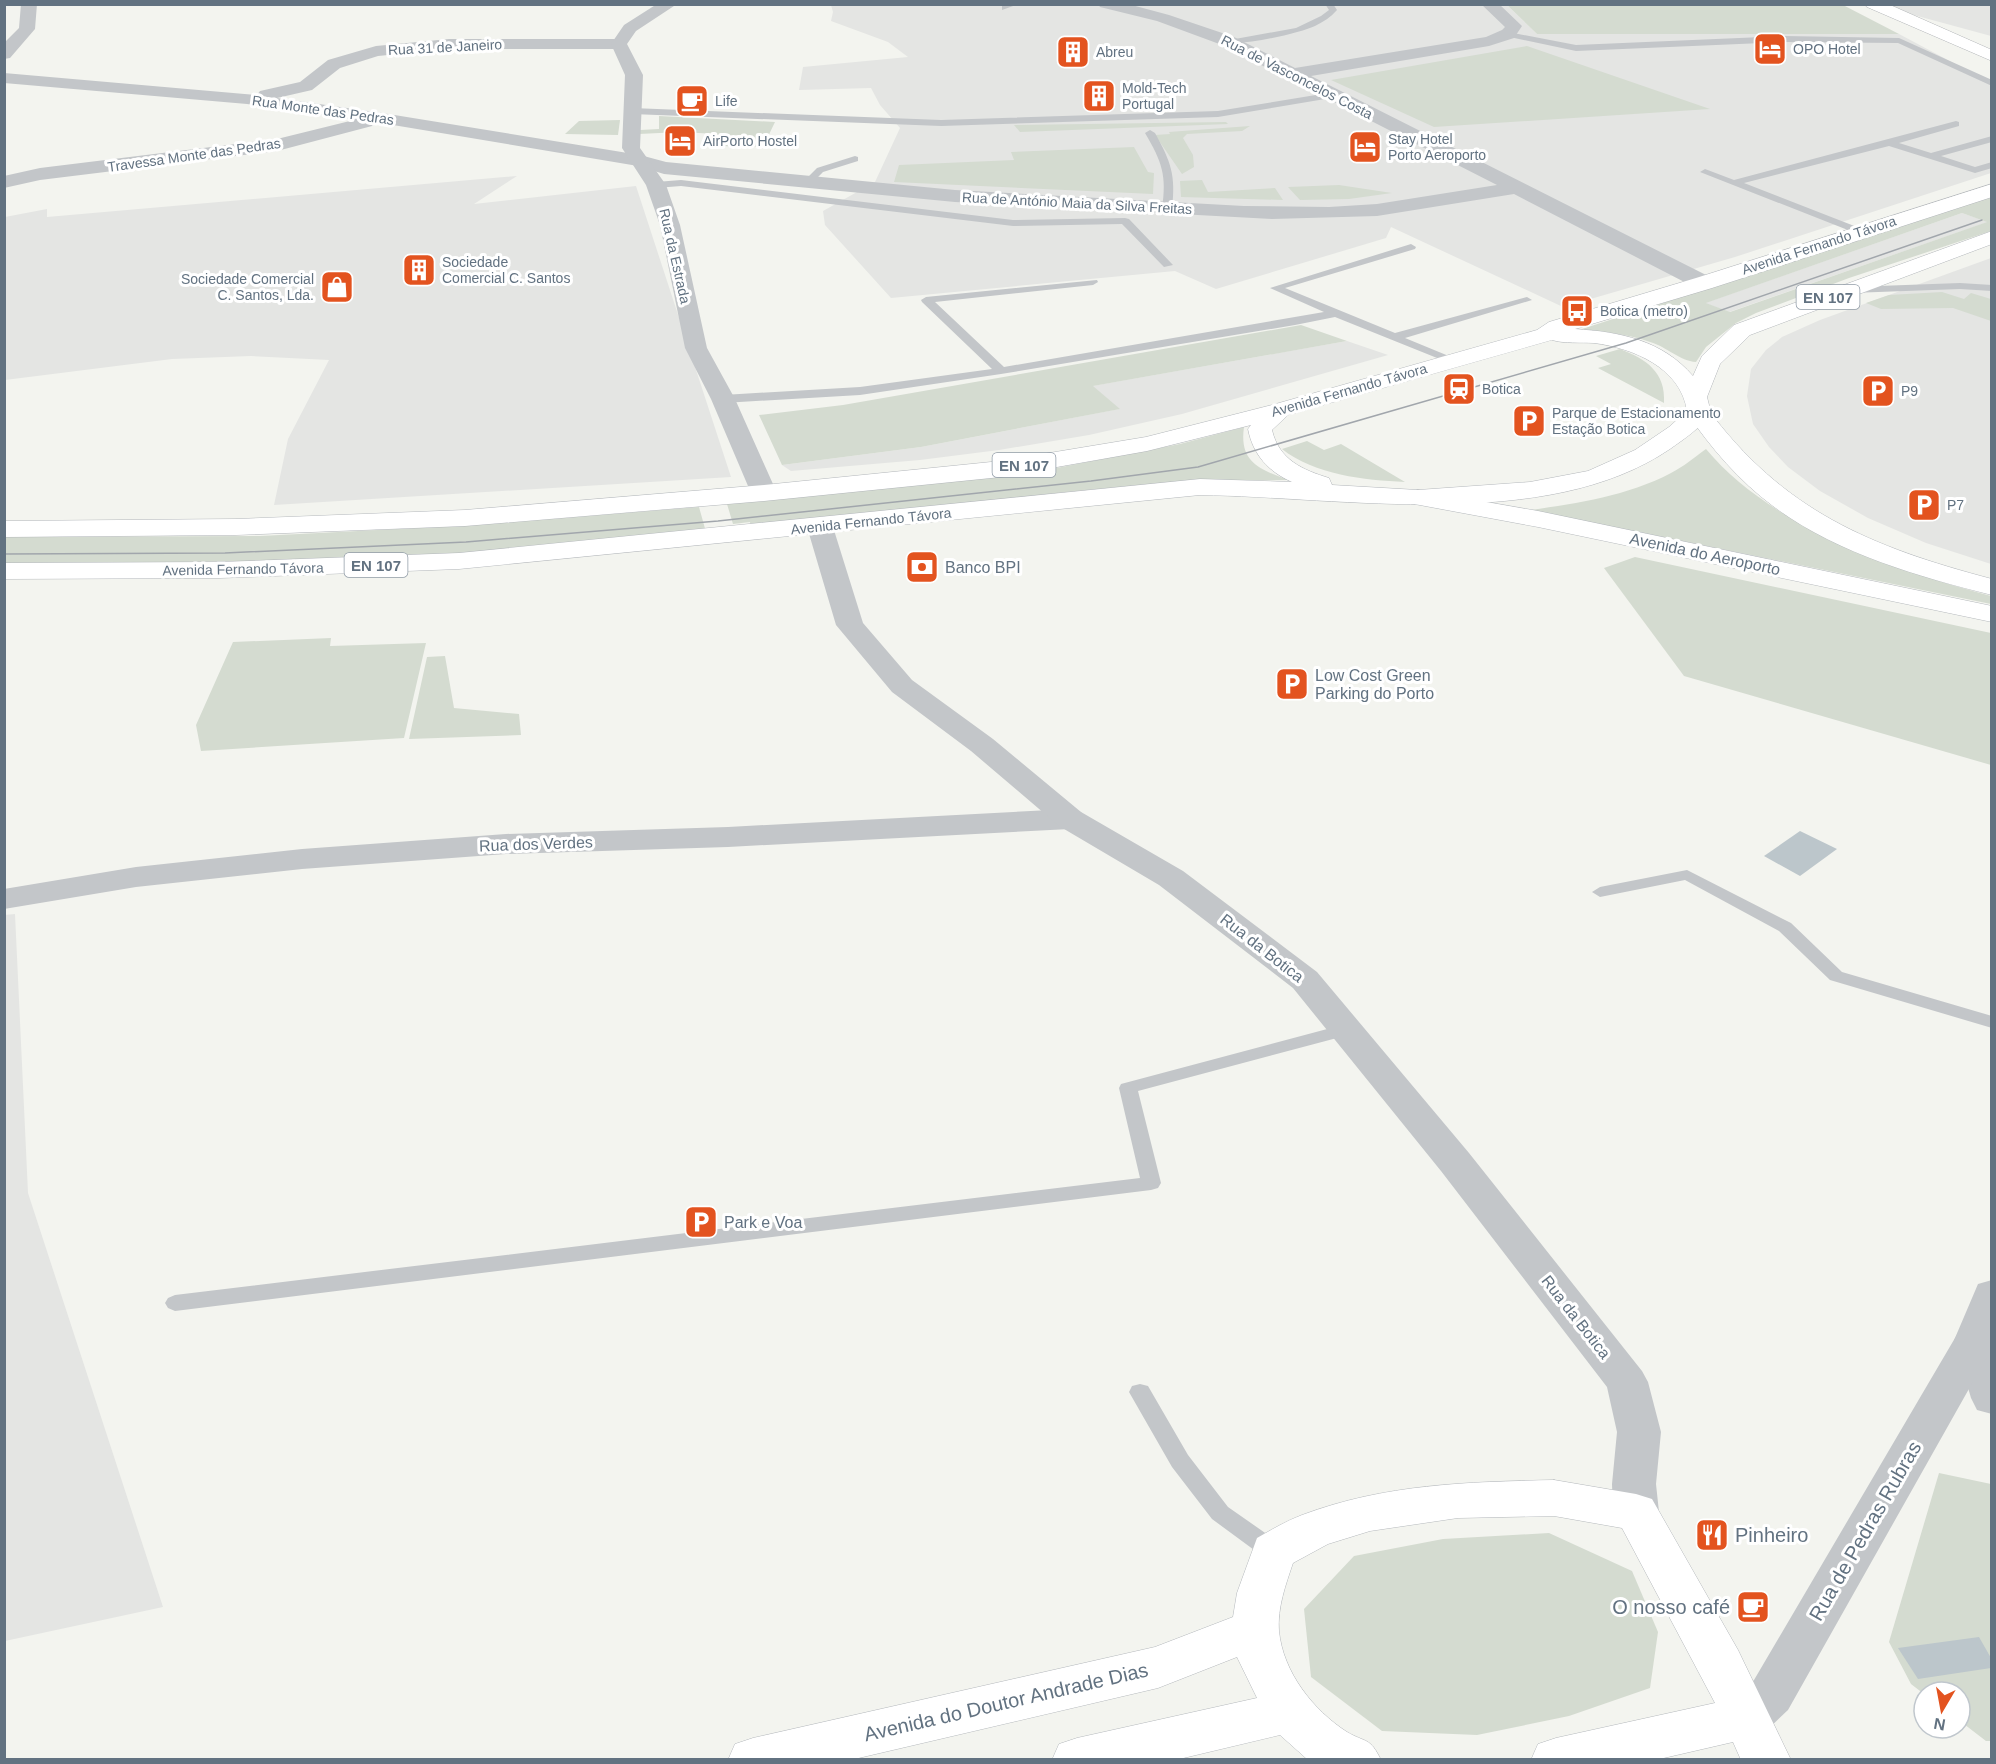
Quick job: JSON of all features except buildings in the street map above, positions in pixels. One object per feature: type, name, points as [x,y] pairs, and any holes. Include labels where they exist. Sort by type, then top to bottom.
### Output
[{"type":"main road","points":[[1874,4],[1904,12],[1992,44]]},
{"type":"main road","points":[[1904,12],[1992,56]]},
{"type":"main road","name":"Avenida Fernando Távora","points":[[1545,335],[1557,327],[1704,283],[1992,189]]},
{"type":"main road","name":"Avenida Fernando Távora","points":[[4,571],[219,570],[459,561],[820,527],[1077,498],[1200,487],[1268,488],[1418,498],[1530,490],[1595,477],[1644,455],[1678,432],[1698,404],[1710,361],[1742,330],[1992,237]]},
{"type":"main road","name":"Avenida Fernando Távora","points":[[4,529],[236,527],[465,518],[764,493],[1012,467],[1147,444],[1280,410],[1545,335],[1582,335],[1614,339],[1649,350],[1677,369],[1698,404]]},
{"type":"main road","points":[[1698,404],[1711,430],[1759,483],[1803,514],[1867,547],[1992,587]]},
{"type":"main road","points":[[1280,410],[1260,429],[1264,450],[1279,465],[1310,480],[1358,494]]},
{"type":"main road","name":"Avenida do Aeroporto","points":[[1418,498],[1538,519],[1992,614]]},
{"type":"main road","points":[[1356,1760],[1329,1747],[1288,1712],[1258,1652],[1255,1629],[1260,1593],[1273,1551],[1315,1529],[1370,1513],[1458,1500],[1554,1498],[1636,1512]]},
{"type":"main road","name":"Rua da Botica","points":[[1636,1512],[1679,1586],[1756,1738]]},
{"type":"main road","name":"Avenida do Doutor Andrade Dias","points":[[753,1760],[1158,1667],[1255,1629]]},
{"type":"main road","points":[[1077,1760],[1288,1712]]},
{"type":"main road","points":[[1556,1760],[1756,1738]]},
{"type":"street","points":[[4,54],[27,29],[29,4]]},
{"type":"street","points":[[619,44],[630,28],[669,4]]},
{"type":"street","name":"Rua de Vasconcelos Costa","points":[[1106,4],[1163,18],[1228,41],[1704,283]]},
{"type":"street","points":[[1292,74],[1489,41],[1508,34],[1514,26],[1489,4]]},
{"type":"street","name":"Rua 31 de Janeiro","points":[[246,99],[306,86],[334,64],[376,51],[449,44],[619,44]]},
{"type":"street","name":"Rua da Estrada","points":[[619,44],[634,75],[631,148],[656,185],[670,225],[696,348],[723,399],[764,493]]},
{"type":"street","name":"Rua Monte das Pedras","points":[[4,78],[246,99],[382,118],[640,161]]},
{"type":"street","name":"Travessa Monte das Pedras","points":[[4,182],[40,174],[277,145],[382,118]]},
{"type":"street","name":"Rua de António Maia da Silva Freitas","points":[[640,161],[664,168],[807,183],[1022,202],[1167,209],[1358,212],[1428,204],[1514,188]]},
{"type":"street","name":"Rua da Botica","points":[[820,527],[850,625],[902,686],[982,745],[1070,819],[1180,885],[1305,981],[1346,1030],[1455,1162],[1627,1382],[1639,1431],[1634,1484],[1636,1512]]},
{"type":"street","name":"Rua dos Verdes","points":[[4,899],[136,877],[314,858],[506,844],[728,837],[1070,819]]},
{"type":"street","name":"Rua de Pedras Rubras","points":[[1756,1738],[1771,1695],[1975,1340],[1992,1295]]},
{"type":"street","points":[[1975,1340],[1992,1398]]},
{"type":"lane","points":[[1005,8],[1015,4]]},
{"type":"lane","points":[[1228,41],[1285,33],[1326,19],[1333,10],[1329,4]]},
{"type":"lane","points":[[1508,34],[1576,48],[1784,39],[1899,41],[1992,83]]},
{"type":"lane","points":[[632,111],[941,123],[1218,114],[1334,95]]},
{"type":"lane","points":[[1734,183],[1889,143],[1956,123]]},
{"type":"lane","points":[[1149,133],[1170,169],[1171,185],[1167,209]]},
{"type":"lane","points":[[1930,156],[1992,139]]},
{"type":"lane","points":[[1889,143],[1975,170],[1992,165]]},
{"type":"lane","points":[[807,183],[820,170],[855,159]]},
{"type":"lane","points":[[1705,172],[1858,231]]},
{"type":"lane","points":[[656,185],[681,183],[1013,223],[1125,221],[1168,265]]},
{"type":"lane","points":[[1411,247],[1275,288],[1452,361]]},
{"type":"lane","points":[[1960,286],[1992,278]]},
{"type":"lane","points":[[1001,371],[926,300],[1093,282]]},
{"type":"lane","points":[[1845,291],[1960,286],[1992,288]]},
{"type":"lane","points":[[1960,286],[1992,293]]},
{"type":"lane","points":[[1395,337],[1527,300]]},
{"type":"lane","points":[[723,399],[860,391],[1001,371],[1295,322],[1336,313]]},
{"type":"lane","points":[[1600,892],[1687,875],[1785,927],[1836,976],[1992,1022]]},
{"type":"lane","points":[[175,1303],[1151,1183],[1128,1088],[1346,1030]]},
{"type":"lane","points":[[1140,1392],[1180,1461],[1220,1513],[1273,1551]]},
{"type":"shaded area","points":[[831,5],[1507,5],[1537,34],[1899,34],[1991,83],[1991,173],[1735,257],[1563,307],[1391,227],[1386,238],[1216,289],[1175,271],[891,298],[825,225],[823,211],[875,182],[900,128],[880,105],[871,88],[799,90],[803,67],[908,57],[888,42],[831,21],[833,12]]},
{"type":"shaded area","points":[[1507,5],[1843,5],[1899,34],[1537,34]]},
{"type":"shaded area","points":[[1877,5],[1991,5],[1991,36]]},
{"type":"shaded area","points":[[1527,46],[1710,109],[1434,127],[1331,80]]},
{"type":"shaded area","points":[[659,116],[775,122],[763,147],[717,146],[717,134],[680,132],[639,134],[640,130],[659,129]]},
{"type":"shaded area","points":[[620,120],[618,135],[565,134],[579,121]]},
{"type":"shaded area","points":[[1226,122],[1228,124],[1020,132],[1014,125]]},
{"type":"shaded area","points":[[1250,126],[1242,131],[1187,134],[1183,138],[1193,155],[1194,167],[1182,174],[1155,135],[1170,134],[1169,132]]},
{"type":"shaded area","points":[[1134,147],[1148,172],[1154,173],[1153,194],[894,182],[899,165],[1014,160],[1011,152]]},
{"type":"shaded area","name":"Sociedade Comercial C. Santos, Lda.","points":[[517,176],[474,204],[636,186],[731,477],[274,505],[288,439],[329,360],[251,356],[172,359],[5,380],[5,217],[47,209],[47,217]]},
{"type":"shaded area","points":[[1202,180],[1208,192],[1275,188],[1283,200],[1181,197],[1180,181]]},
{"type":"shaded area","points":[[1339,185],[1392,193],[1349,199],[1300,200],[1288,187]]},
{"type":"shaded area","points":[[1991,197],[1991,231],[1849,278],[1756,313],[1736,323],[1706,347],[1696,362],[1684,359],[1642,339],[1582,329]],"holes":[[[1962,213],[1987,222],[1730,312],[1706,303]]]},
{"type":"shaded area","points":[[1962,213],[1988,222],[1729,312],[1705,303]]},
{"type":"shaded area","name":"P9","points":[[1991,258],[1991,564],[1926,543],[1868,518],[1820,491],[1788,467],[1769,447],[1753,424],[1747,396],[1751,369],[1766,350],[1782,337],[1820,320]]},
{"type":"shaded area","points":[[1942,292],[1964,299],[1971,293],[1991,299],[1991,321],[1953,308],[1881,309],[1866,303],[1889,295]]},
{"type":"shaded area","points":[[1301,325],[1347,341],[1093,386],[1120,409],[921,447],[782,465],[759,415],[843,405]]},
{"type":"shaded area","points":[[1347,341],[1388,355],[1182,414],[1089,435],[920,460],[791,471],[782,465],[921,447],[1119,409],[1092,386]]},
{"type":"shaded area","points":[[1620,349],[1646,362],[1658,375],[1664,392],[1664,403],[1598,368],[1611,364],[1596,356]]},
{"type":"shaded area","points":[[1244,427],[1245,448],[1253,463],[1288,480],[1182,481],[751,528],[750,522],[733,524],[727,504],[1046,470],[1180,444]]},
{"type":"shaded area","points":[[1307,441],[1324,450],[1341,444],[1405,482],[1357,478],[1325,470],[1309,465],[1282,449]]},
{"type":"shaded area","points":[[1706,449],[1733,477],[1764,501],[1799,523],[1876,559],[1991,596],[1991,604],[1531,510],[1585,501],[1637,488],[1675,471]]},
{"type":"shaded area","points":[[699,507],[706,532],[465,553],[298,560],[5,565],[4,537],[260,536],[475,525]]},
{"type":"shaded area","points":[[1635,557],[1991,633],[1991,765],[1684,676],[1604,568]]},
{"type":"shaded area","points":[[331,638],[330,646],[426,643],[404,738],[201,751],[196,725],[233,642]]},
{"type":"shaded area","points":[[445,656],[454,708],[519,714],[521,735],[409,739],[427,657]]},
{"type":"shaded area","points":[[1800,831],[1837,849],[1800,876],[1764,856]]},
{"type":"shaded area","points":[[15,914],[28,1193],[163,1607],[5,1641],[4,915]]},
{"type":"shaded area","points":[[1939,1473],[1991,1484],[1991,1741],[1986,1741],[1972,1730],[1972,1680],[1912,1680],[1912,1685],[1889,1642]]},
{"type":"shaded area","points":[[1549,1533],[1632,1571],[1658,1632],[1650,1688],[1569,1716],[1477,1735],[1382,1731],[1311,1677],[1304,1609],[1354,1556],[1443,1539]]},
{"type":"shaded area","points":[[1979,1637],[1991,1658],[1991,1668],[1918,1679],[1898,1648]]},
{"type":"tram line","points":[[4,554],[225,553],[466,542],[718,521],[1091,481],[1198,467],[1626,343],[1982,220]]},
{"type":"place","name":"OPO Hotel","points":[[1770,49]]},
{"type":"place","name":"Abreu","points":[[1073,52]]},
{"type":"place","name":"Mold-Tech Portugal","points":[[1099,96]]},
{"type":"place","name":"Life","points":[[692,101]]},
{"type":"place","name":"AirPorto Hostel","points":[[680,141]]},
{"type":"place","name":"Stay Hotel Porto Aeroporto","points":[[1365,147]]},
{"type":"place","name":"Sociedade Comercial C. Santos","points":[[419,270]]},
{"type":"place","name":"Sociedade Comercial C. Santos, Lda.","points":[[337,287]]},
{"type":"place","name":"Botica (metro)","points":[[1577,311]]},
{"type":"place","name":"Botica","points":[[1459,389]]},
{"type":"place","name":"P9","points":[[1878,391]]},
{"type":"place","name":"Parque de Estacionamento Estação Botica","points":[[1529,421]]},
{"type":"place","name":"P7","points":[[1924,505]]},
{"type":"place","name":"Banco BPI","points":[[922,567]]},
{"type":"place","name":"Low Cost Green Parking do Porto","points":[[1292,684]]},
{"type":"place","name":"Park e Voa","points":[[701,1222]]},
{"type":"place","name":"Pinheiro","points":[[1712,1535]]},
{"type":"place","name":"O nosso café","points":[[1753,1607]]}]
